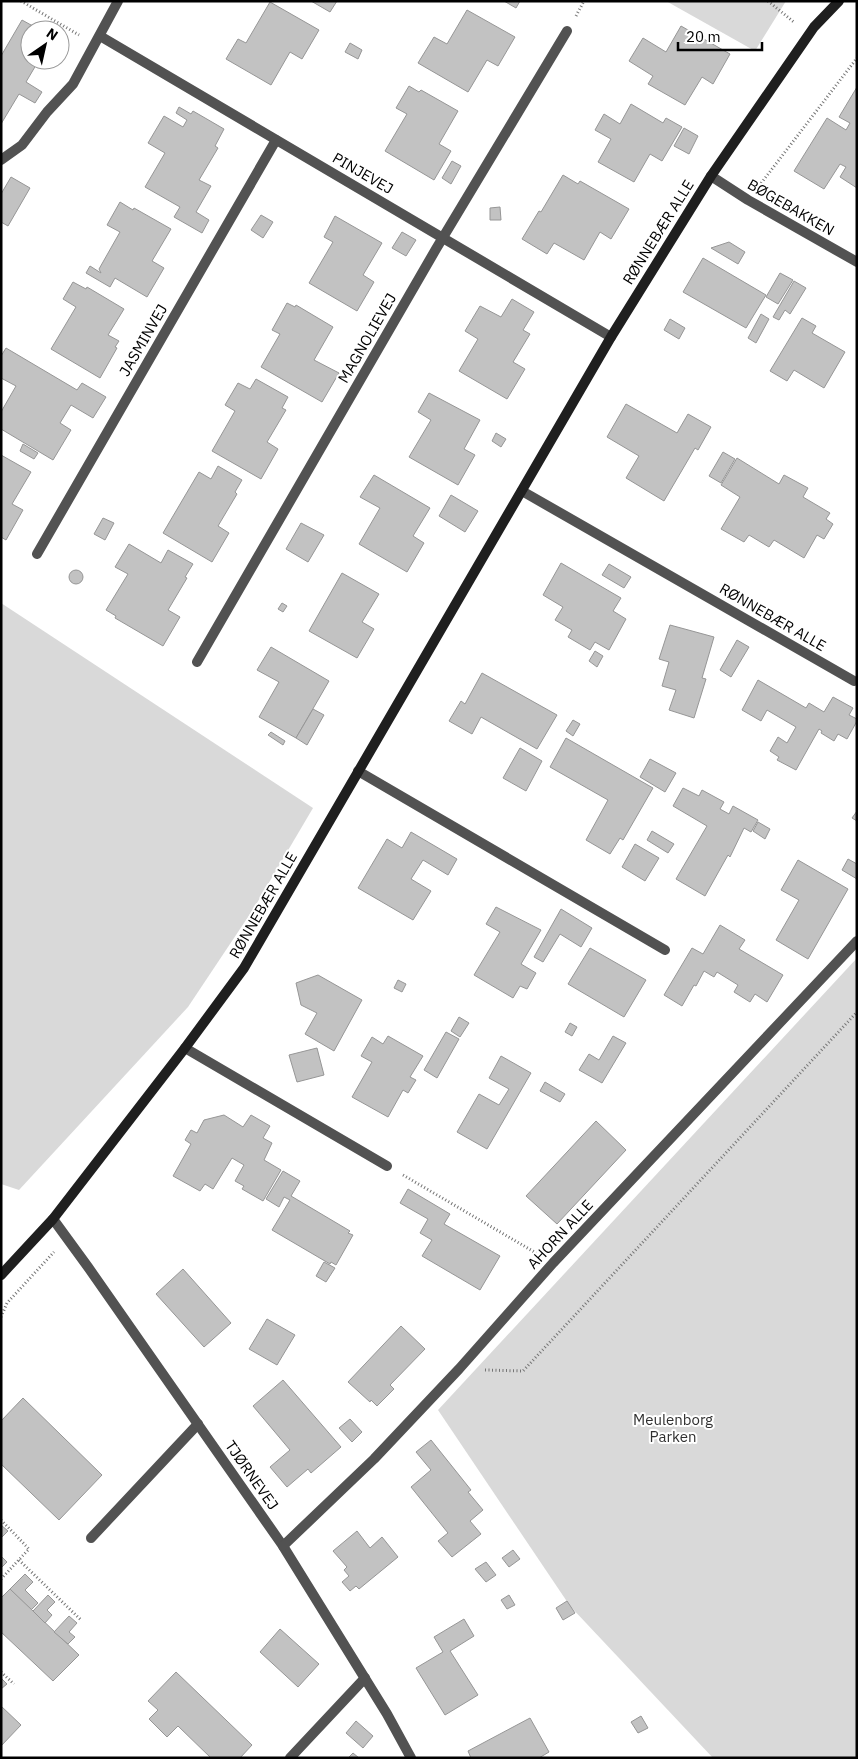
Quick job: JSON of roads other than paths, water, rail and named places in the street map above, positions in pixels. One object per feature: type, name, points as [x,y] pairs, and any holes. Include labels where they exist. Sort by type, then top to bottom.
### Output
[{"type":"main road","name":"RØNNEBÆR ALLE","points":[[1,1275],[53,1219],[244,968],[611,337],[711,176],[809,34],[839,1]]},
{"type":"street","points":[[1,160],[22,145],[46,112],[73,84],[118,1]]},
{"type":"street","name":"MAGNOLIEVEJ","points":[[197,662],[443,238],[567,31]]},
{"type":"street","name":"PINJEVEJ","points":[[100,36],[611,337]]},
{"type":"street","name":"JASMINVEJ","points":[[37,554],[276,140]]},
{"type":"street","name":"BØGEBAKKEN","points":[[711,176],[748,200],[857,262]]},
{"type":"street","name":"RØNNEBÆR ALLE","points":[[522,490],[854,681]]},
{"type":"street","points":[[358,771],[665,950]]},
{"type":"street","name":"AHORN ALLE","points":[[283,1546],[374,1458],[459,1369],[553,1263],[857,941]]},
{"type":"street","points":[[185,1048],[388,1166]]},
{"type":"street","name":"TJØRNEVEJ","points":[[53,1219],[283,1546],[387,1714],[411,1758]]},
{"type":"street","points":[[91,1538],[198,1424]]},
{"type":"street","points":[[290,1758],[365,1678]]},
{"type":"park label","name":"Meulenborg Parken","points":[[673,1428]]}]
